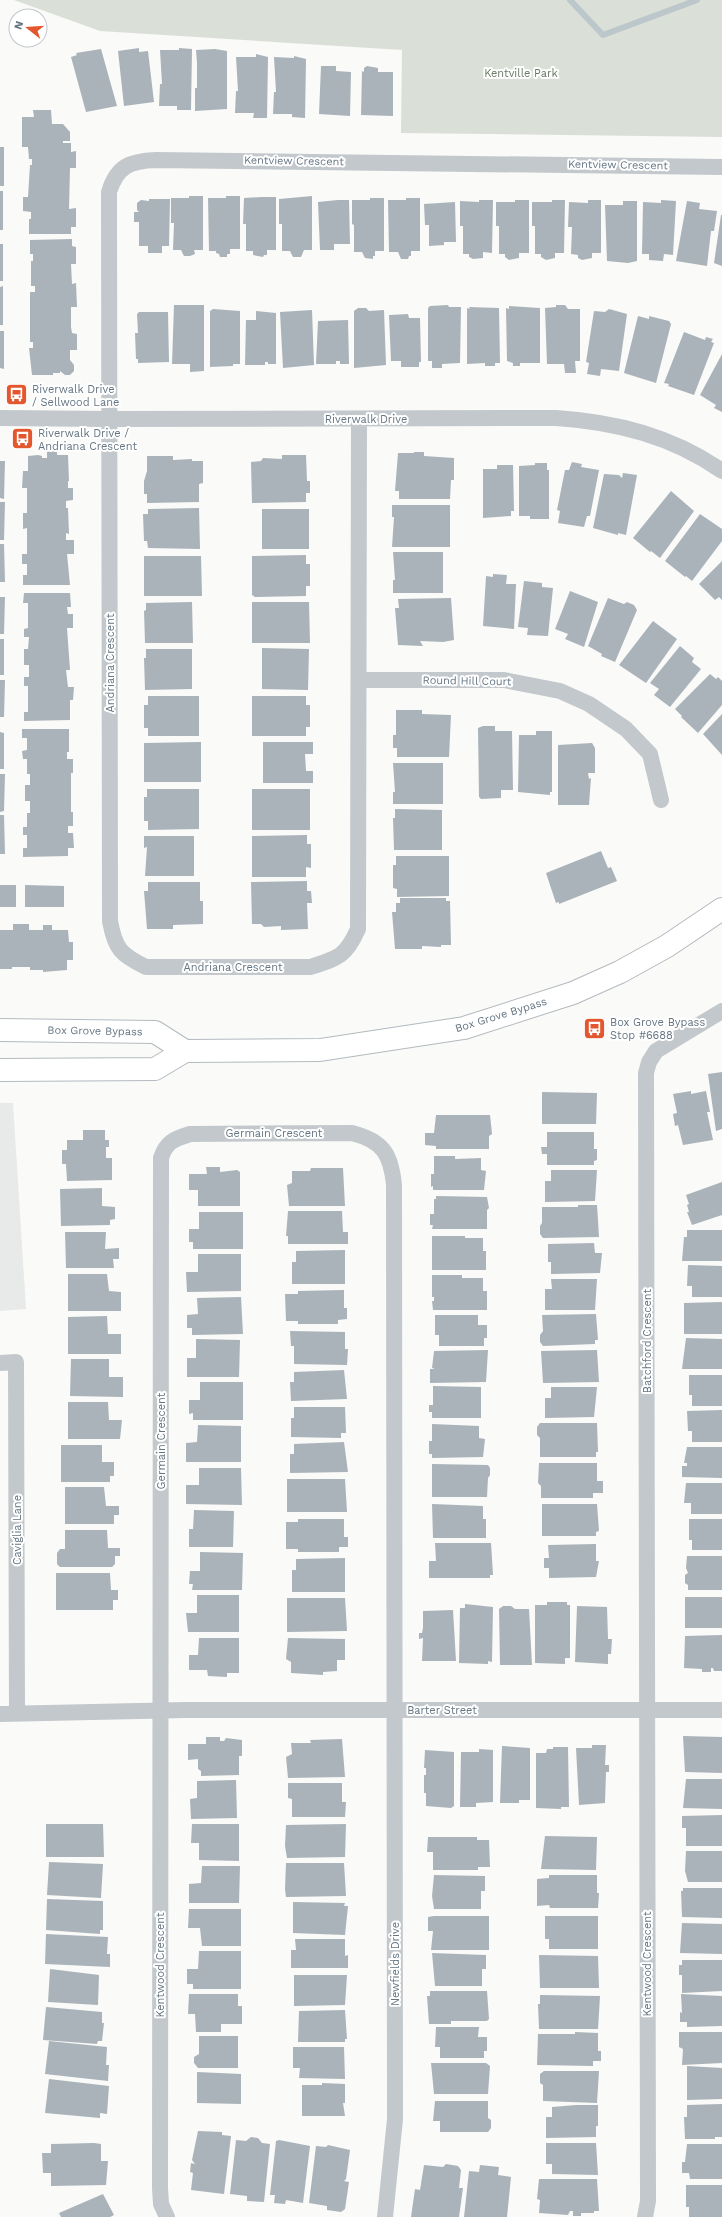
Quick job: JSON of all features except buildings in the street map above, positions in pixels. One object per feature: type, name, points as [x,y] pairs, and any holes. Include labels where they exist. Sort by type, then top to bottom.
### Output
[{"type":"main road","name":"Box Grove Bypass","points":[[0,1030],[155,1032],[185,1051],[320,1050],[464,1028],[573,993],[620,972],[667,946],[722,909]]},
{"type":"main road","points":[[0,1070],[155,1069],[185,1051]]},
{"type":"street","name":"Kentview Crescent","points":[[110,419],[109,192],[112,181],[119,171],[129,164],[156,160],[722,167]]},
{"type":"street","name":"Riverwalk Drive","points":[[0,418],[556,418],[602,422],[635,430],[663,439],[683,448],[722,471]]},
{"type":"street","name":"Andriana Crescent","points":[[110,419],[110,921],[113,939],[126,957],[146,966],[310,967],[333,960],[350,947],[358,929],[360,680],[359,419]]},
{"type":"street","name":"Round Hill Court","points":[[360,680],[504,680],[560,691],[589,704],[626,729],[650,754],[661,800]]},
{"type":"street","name":"Batchford Crescent","points":[[647,1710],[646,1073],[649,1062],[656,1051],[722,1011]]},
{"type":"street","name":"Germain Crescent","points":[[161,1711],[161,1158],[165,1146],[179,1137],[190,1134],[345,1133],[369,1138],[383,1148],[392,1165],[394,1185],[395,1710]]},
{"type":"street","name":"Caviglia Lane","points":[[0,1363],[16,1362],[17,1713]]},
{"type":"street","name":"Newfields Drive","points":[[385,2217],[395,2119],[395,1710]]},
{"type":"street","name":"Kentwood Crescent","points":[[644,2217],[648,2201],[647,1710]]},
{"type":"street","name":"Barter Street","points":[[0,1714],[161,1711],[722,1710]]},
{"type":"street","name":"Kentwood Crescent","points":[[161,1711],[160,2188],[161,2204],[167,2217]]},
{"type":"shaded area","points":[[0,1103],[13,1103],[26,1309],[0,1311]]},
{"type":"green space","name":"Kentville Park","points":[[14,0],[722,0],[722,137],[401,133],[402,50],[100,31],[48,12],[48,8],[36,8]]},
{"type":"waterway","points":[[570,0],[603,35],[697,0]]},
{"type":"place","name":"Riverwalk Drive / Sellwood Lane","points":[[17,395]]},
{"type":"place","name":"Riverwalk Drive / Andriana Crescent","points":[[22,439]]},
{"type":"place","name":"Box Grove Bypass Stop #6688","points":[[594,1028]]}]
